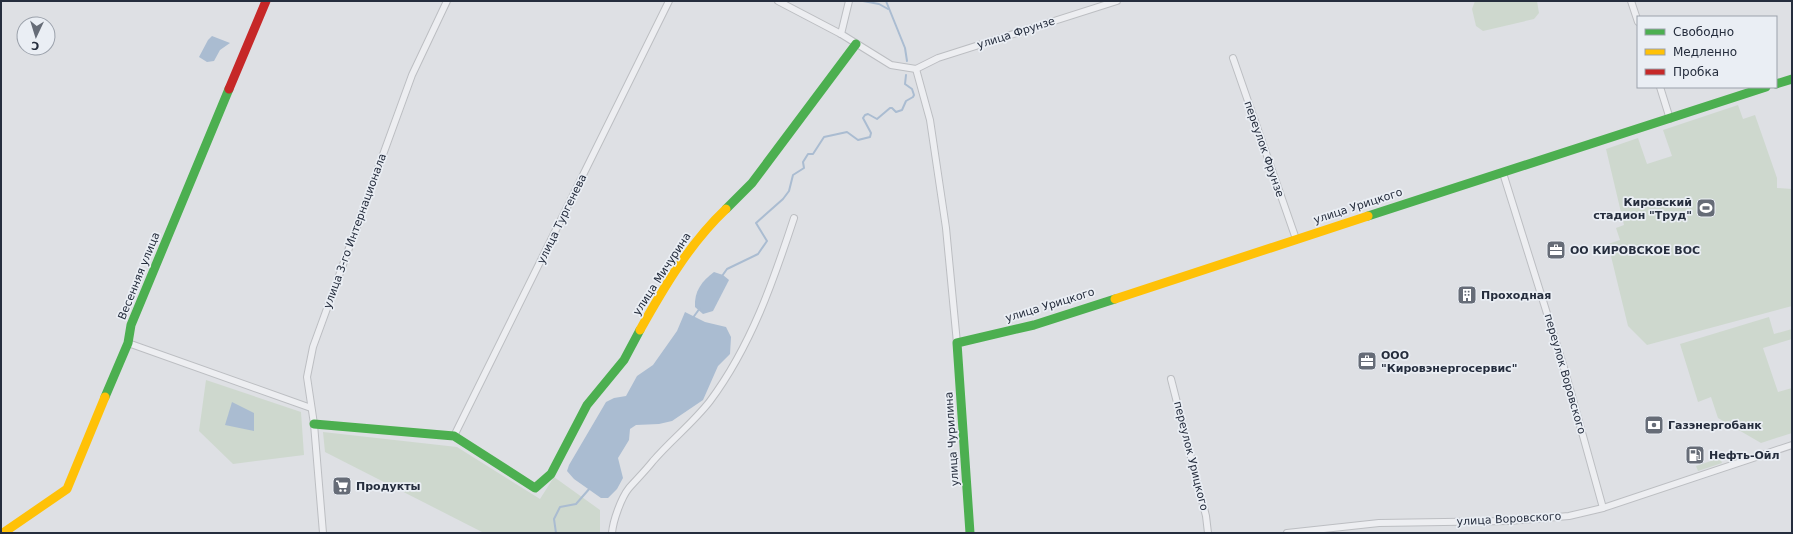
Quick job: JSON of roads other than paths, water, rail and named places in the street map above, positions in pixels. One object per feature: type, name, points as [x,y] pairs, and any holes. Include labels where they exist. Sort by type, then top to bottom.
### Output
[{"type":"street","name":"Весенняя улица","points":[[3,533],[67,489],[128,343],[131,325],[266,1]]},
{"type":"street","name":"улица 3-го Интернационала","points":[[323,533],[314,424],[307,377],[313,347],[412,76],[447,1]]},
{"type":"street","name":"улица Тургенева","points":[[454,436],[669,1]]},
{"type":"street","points":[[778,1],[841,34],[891,65],[916,69],[930,120],[946,228],[957,343]]},
{"type":"street","points":[[841,34],[849,1]]},
{"type":"street","name":"улица Фрунзе","points":[[916,69],[938,58],[1117,1]]},
{"type":"street","points":[[1631,1],[1637,19]]},
{"type":"street","name":"улица Мичурина","points":[[454,436],[535,488],[551,474],[587,405],[624,360],[654,303],[693,245],[722,212],[752,183],[856,44]]},
{"type":"street","name":"переулок Фрунзе","points":[[1233,58],[1296,239]]},
{"type":"street","points":[[1777,84],[1792,79]]},
{"type":"street","points":[[1660,88],[1670,119]]},
{"type":"street","name":"улица Урицкого","points":[[957,343],[1034,325],[1763,88]]},
{"type":"street","name":"переулок Воровского","points":[[1503,173],[1565,371],[1603,508]]},
{"type":"street","points":[[612,533],[612,523],[628,489],[665,447],[708,403],[729,375],[772,286],[794,218]]},
{"type":"street","points":[[128,343],[311,408]]},
{"type":"street","name":"улица Чурилина","points":[[957,343],[970,533]]},
{"type":"street","name":"переулок Урицкого","points":[[1171,379],[1206,516],[1208,533]]},
{"type":"street","points":[[314,424],[454,436]]},
{"type":"street","name":"улица Воровского","points":[[1288,533],[1378,523],[1509,521],[1569,516],[1603,508],[1792,445]]},
{"type":"water","points":[[212,36],[230,43],[220,50],[214,61],[207,62],[199,57],[208,40]]},
{"type":"water","points":[[714,272],[723,275],[729,280],[713,311],[703,314],[695,307],[697,291],[702,283]]},
{"type":"water","points":[[685,312],[705,322],[726,327],[731,337],[730,354],[718,366],[703,400],[672,421],[659,424],[636,425],[630,429],[629,440],[618,458],[623,478],[617,489],[608,498],[601,498],[574,479],[567,471],[569,465],[606,402],[614,398],[626,396],[637,376],[653,365],[677,331]]},
{"type":"water","points":[[232,402],[254,413],[254,431],[225,425]]},
{"type":"waterway","points":[[863,1],[879,4],[888,9]]},
{"type":"waterway","points":[[886,1],[905,48],[907,61]]},
{"type":"waterway","points":[[722,276],[727,269],[758,254],[767,241],[756,223],[783,199],[789,191],[793,175],[804,168],[803,162],[808,154],[813,154],[824,137],[847,132],[858,140],[870,137],[871,133],[863,118],[865,115],[868,114],[877,119],[890,108],[896,112],[902,110],[906,101],[914,95],[912,89],[905,84],[906,75]]},
{"type":"waterway","points":[[692,319],[700,308]]},
{"type":"waterway","points":[[556,533],[554,519],[560,507],[576,504],[590,488]]},
{"type":"place","name":"Кировский стадион \"Труд\"","points":[[1706,208]]},
{"type":"place","name":"ОО КИРОВСКОЕ ВОС","points":[[1556,250]]},
{"type":"place","name":"Проходная","points":[[1467,295]]},
{"type":"place","name":"ООО \"Кировэнергосервис\"","points":[[1367,361]]},
{"type":"place","name":"Газэнергобанк","points":[[1654,425]]},
{"type":"place","name":"Нефть-Ойл","points":[[1695,455]]},
{"type":"place","name":"Продукты","points":[[342,486]]}]
